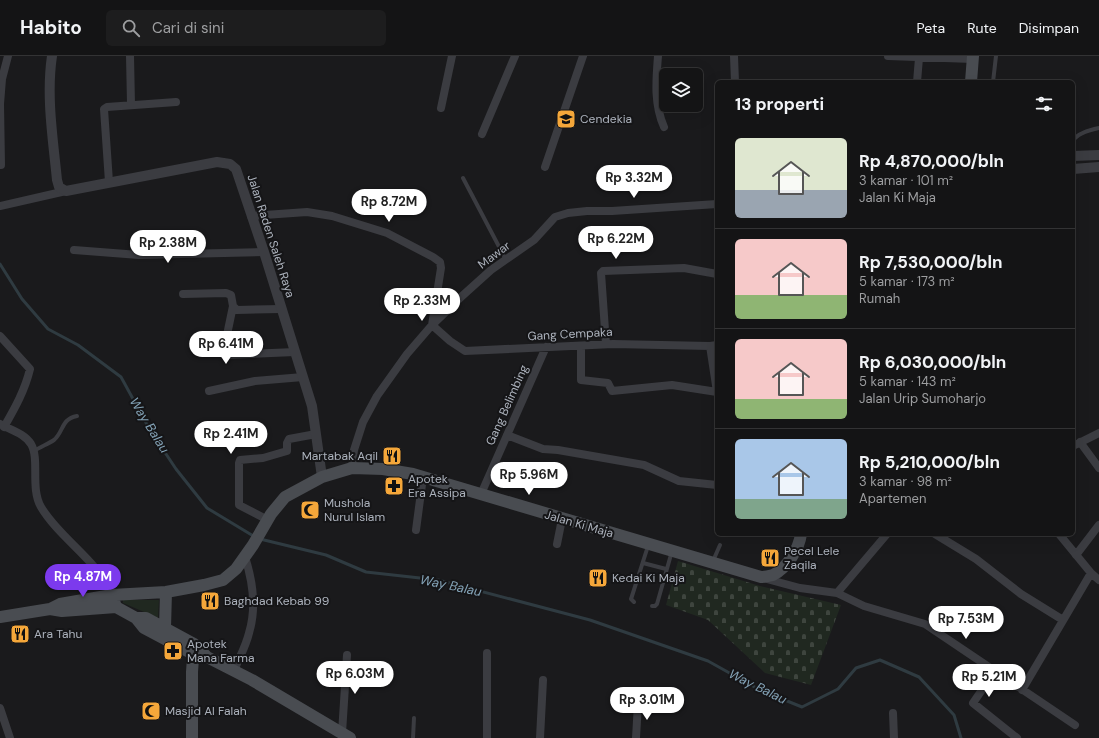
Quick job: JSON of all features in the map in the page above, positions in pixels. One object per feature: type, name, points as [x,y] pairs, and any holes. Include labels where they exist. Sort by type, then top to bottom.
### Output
[{"type":"main road","points":[[971,80],[973,58]]},
{"type":"main road","name":"Jalan Ki Maja","points":[[0,617],[50,609],[60,604],[112,595],[166,592],[223,580],[236,569],[245,557],[270,517],[285,497],[322,477],[352,468],[383,469],[423,477],[760,578]]},
{"type":"main road","points":[[760,578],[772,575],[784,567],[800,542],[801,536]]},
{"type":"main road","points":[[165,628],[166,592]]},
{"type":"main road","points":[[112,595],[116,607],[136,618],[144,628],[193,649],[234,670],[346,735]]},
{"type":"main road","name":"Jalan Ki Maja","points":[[50,609],[62,611],[116,607]]},
{"type":"main road","points":[[136,618],[146,618],[165,628],[193,649]]},
{"type":"main road","points":[[192,738],[193,649]]},
{"type":"street","points":[[1,165],[1,78],[8,56]]},
{"type":"street","points":[[52,56],[50,70],[51,108],[57,180],[59,187],[66,191]]},
{"type":"street","points":[[130,56],[131,104]]},
{"type":"street","points":[[441,108],[452,56]]},
{"type":"street","points":[[482,134],[515,56]]},
{"type":"street","points":[[545,167],[584,56]]},
{"type":"street","points":[[658,56],[656,97],[658,114],[664,127]]},
{"type":"street","points":[[734,56],[735,80]]},
{"type":"street","points":[[888,56],[919,58],[973,58]]},
{"type":"street","points":[[917,80],[919,58]]},
{"type":"street","points":[[109,182],[104,109],[107,107],[131,104],[176,102]]},
{"type":"street","points":[[1075,156],[1099,155]]},
{"type":"street","name":"Jalan Raden Saleh Raya","points":[[66,191],[217,162],[230,164],[236,169],[264,252],[312,406],[322,477]]},
{"type":"street","points":[[1075,169],[1099,167]]},
{"type":"street","points":[[0,206],[66,191]]},
{"type":"street","name":"Mawar","points":[[352,468],[354,450],[363,422],[377,396],[407,354],[432,325],[491,270],[534,240],[555,217],[568,213],[587,211],[612,211],[715,204]]},
{"type":"street","points":[[251,216],[307,212],[332,216],[387,233],[433,257],[440,262],[441,268],[432,325]]},
{"type":"street","points":[[74,250],[139,255],[264,252]]},
{"type":"street","points":[[606,344],[601,273],[603,271],[684,268],[715,274]]},
{"type":"street","points":[[183,294],[226,293],[231,295],[233,306],[223,354],[295,352]]},
{"type":"street","points":[[233,306],[237,310],[282,309]]},
{"type":"street","name":"Gang Cempaka","points":[[432,325],[450,341],[465,351],[606,344],[714,346]]},
{"type":"street","points":[[0,336],[30,369],[25,388],[2,425],[21,434],[30,443],[34,451],[35,488],[41,506],[60,532],[102,575],[112,595]]},
{"type":"street","points":[[581,346],[581,380],[608,383],[612,391],[672,385],[715,392]]},
{"type":"street","points":[[714,346],[715,361]]},
{"type":"street","name":"Gang Belimbing","points":[[481,494],[546,347]]},
{"type":"street","points":[[209,391],[255,381],[303,377]]},
{"type":"street","points":[[1099,433],[1077,444],[1099,468]]},
{"type":"street","points":[[270,517],[240,505],[240,460],[263,458],[287,451],[287,443],[289,439],[316,434]]},
{"type":"street","points":[[507,435],[543,449],[558,450],[644,465],[680,481],[715,485]]},
{"type":"street","points":[[416,530],[423,477]]},
{"type":"street","points":[[558,544],[562,519]]},
{"type":"street","points":[[1076,555],[1099,526]]},
{"type":"street","points":[[838,594],[885,536]]},
{"type":"street","points":[[938,536],[976,559],[1021,594],[1063,620]]},
{"type":"street","points":[[1061,536],[1099,580]]},
{"type":"street","points":[[234,670],[249,634],[252,618],[254,597],[251,577],[245,557]]},
{"type":"street","points":[[1022,690],[1091,572]]},
{"type":"street","points":[[760,578],[800,588],[838,594],[864,606],[925,624],[1075,725]]},
{"type":"street","points":[[487,653],[487,738]]},
{"type":"street","points":[[346,735],[347,655]]},
{"type":"street","points":[[995,671],[973,703],[1017,738]]},
{"type":"street","points":[[540,738],[543,680]]},
{"type":"street","points":[[636,738],[638,703]]},
{"type":"street","points":[[0,708],[10,738]]},
{"type":"street","points":[[893,713],[894,738]]},
{"type":"lane","points":[[993,80],[996,56]]},
{"type":"lane","points":[[1075,137],[1099,128]]},
{"type":"lane","points":[[462,178],[506,260]]},
{"type":"lane","points":[[34,451],[54,440],[65,422],[70,418],[77,416]]},
{"type":"lane","points":[[634,602],[632,596],[648,544]]},
{"type":"lane","points":[[712,563],[720,545]]},
{"type":"lane","points":[[652,606],[657,604],[672,551]]},
{"type":"lane","points":[[643,563],[666,569]]},
{"type":"lane","points":[[413,738],[414,718]]},
{"type":"green space","points":[[678,561],[760,586],[841,605],[811,685],[765,673],[708,620],[666,605]]},
{"type":"green space","points":[[123,600],[159,600],[158,618],[123,603]]},
{"type":"waterway","name":"Way Balau","points":[[0,264],[22,299],[48,329],[78,345],[121,377],[150,430],[176,469],[207,508],[255,537]]},
{"type":"waterway","name":"Way Balau","points":[[260,539],[326,555],[366,572],[438,580],[590,620],[708,661],[760,690],[802,707],[838,689],[856,668],[880,660],[919,677],[954,715],[961,738]]},
{"type":"place","name":"Cendekia","points":[[566,119]]},
{"type":"place","name":"Martabak Aqil","points":[[392,456]]},
{"type":"place","name":"Apotek Era Assipa","points":[[394,486]]},
{"type":"place","name":"Mushola Nurul Islam","points":[[310,510]]},
{"type":"place","name":"Pecel Lele Zaqila","points":[[770,558]]},
{"type":"place","name":"Kedai Ki Maja","points":[[598,578]]},
{"type":"place","name":"Baghdad Kebab 99","points":[[210,601]]},
{"type":"place","name":"Ara Tahu","points":[[20,634]]},
{"type":"place","name":"Apotek Mana Farma","points":[[173,651]]},
{"type":"place","name":"Masjid Al Falah","points":[[151,711]]}]
